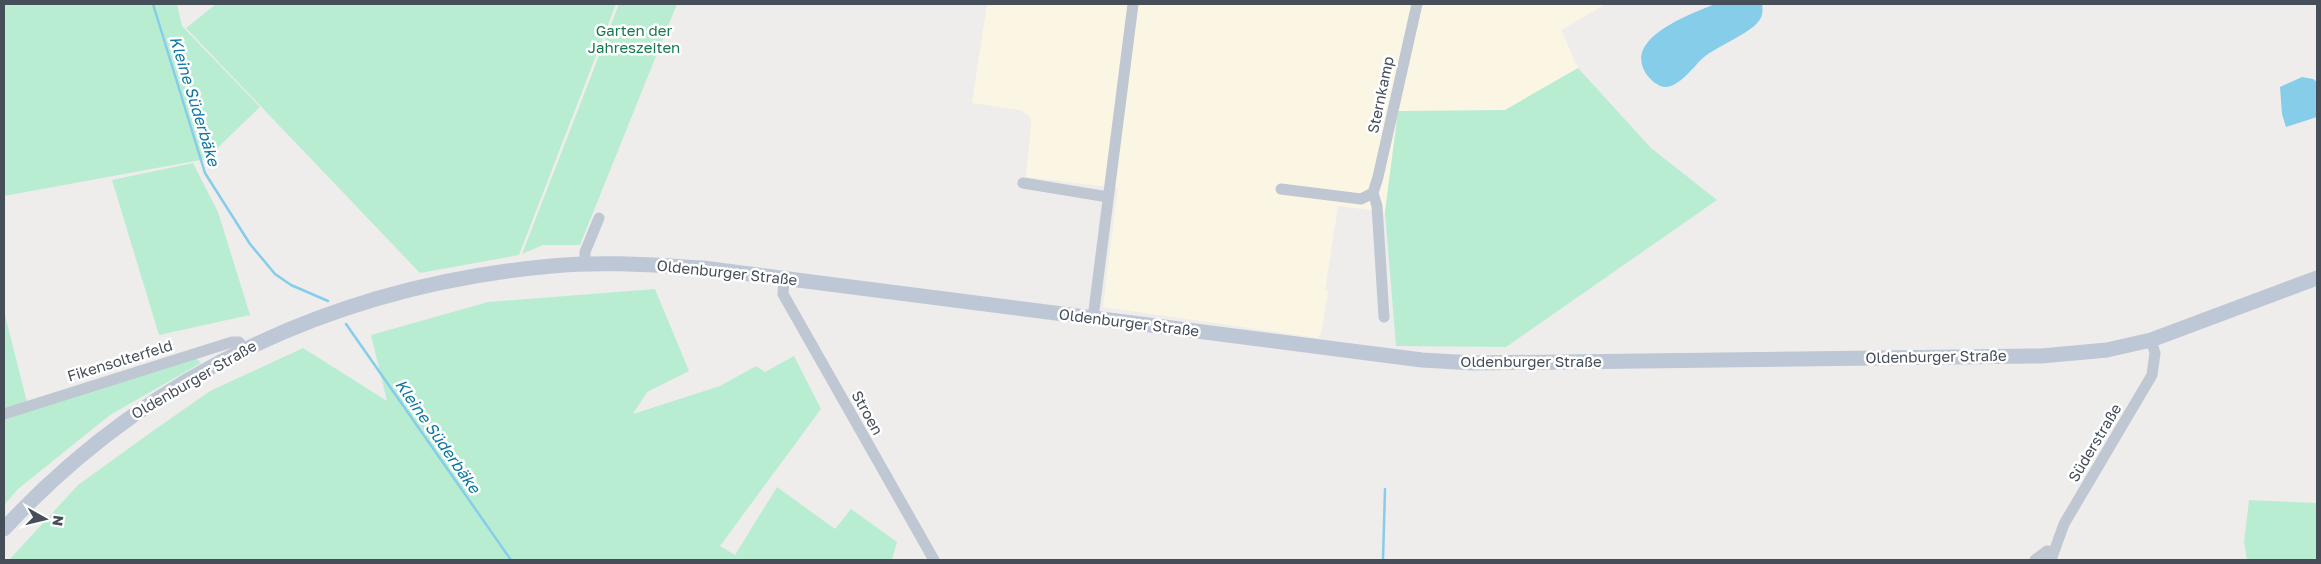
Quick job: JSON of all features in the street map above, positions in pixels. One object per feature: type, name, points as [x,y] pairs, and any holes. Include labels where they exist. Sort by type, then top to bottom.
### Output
[{"type":"main road","name":"Oldenburger Straße","points":[[4,529],[28,502],[82,453],[172,390],[244,349],[312,320],[405,291],[484,274],[552,266],[585,264],[703,268],[1422,360],[1474,363],[2041,356],[2107,350],[2151,340],[2317,278]]},
{"type":"street","points":[[1093,318],[1132,4]]},
{"type":"street","name":"Sternkamp","points":[[1384,317],[1377,206],[1373,193],[1417,4]]},
{"type":"street","points":[[1023,184],[1108,197]]},
{"type":"street","points":[[1281,189],[1361,199],[1373,193]]},
{"type":"street","points":[[585,264],[585,252],[599,218]]},
{"type":"street","name":"Stroen","points":[[784,278],[783,294],[934,560]]},
{"type":"street","name":"Süderstraße","points":[[2052,556],[2064,524],[2152,375],[2155,353],[2151,340]]},
{"type":"street","name":"Fikensolterfeld","points":[[4,414],[232,342],[239,342],[244,349]]},
{"type":"street","points":[[2035,560],[2048,551],[2052,556]]},
{"type":"shaded area","points":[[987,4],[1606,4],[1561,30],[1578,68],[1505,110],[1398,112],[1385,212],[1338,206],[1325,290],[1328,291],[1322,330],[1318,338],[1103,307],[1118,188],[1026,177],[1031,125],[1030,116],[1020,110],[972,103]]},
{"type":"green space","points":[[4,4],[177,4],[182,26],[260,107],[206,159],[4,196]]},
{"type":"green space","points":[[216,4],[616,4],[519,255],[420,273],[186,28]]},
{"type":"green space","name":"Garten der Jahreszeiten","points":[[619,4],[677,4],[580,245],[543,245],[522,254]]},
{"type":"green space","points":[[1578,68],[1651,148],[1717,200],[1506,347],[1396,346],[1385,212],[1398,111],[1505,110]]},
{"type":"green space","points":[[193,163],[218,212],[250,315],[159,335],[112,180]]},
{"type":"green space","points":[[655,289],[689,371],[647,392],[633,414],[720,386],[756,366],[765,372],[794,356],[821,409],[720,546],[735,555],[777,487],[835,529],[851,509],[897,542],[892,560],[9,560],[78,485],[150,433],[210,391],[303,348],[387,401],[371,335],[488,302]]},
{"type":"green space","points":[[4,311],[27,402],[4,410]]},
{"type":"green space","points":[[196,358],[201,363],[110,415],[18,489],[4,505],[4,417]]},
{"type":"green space","points":[[2249,500],[2317,503],[2317,560],[2247,560],[2244,542]]},
{"type":"water","points":[[1715,4],[1762,4],[1762,13],[1760,20],[1754,26],[1704,57],[1676,84],[1666,87],[1654,82],[1645,72],[1641,59],[1644,48],[1652,38],[1664,29],[1691,14]]},
{"type":"water","points":[[2302,77],[2313,79],[2317,82],[2317,117],[2286,127],[2282,114],[2280,87]]},
{"type":"waterway","name":"Kleine Süderbäke","points":[[153,4],[205,173],[250,244],[275,274],[291,285],[328,301]]},
{"type":"waterway","name":"Kleine Süderbäke","points":[[346,324],[511,560]]},
{"type":"waterway","points":[[1383,560],[1385,489]]}]
